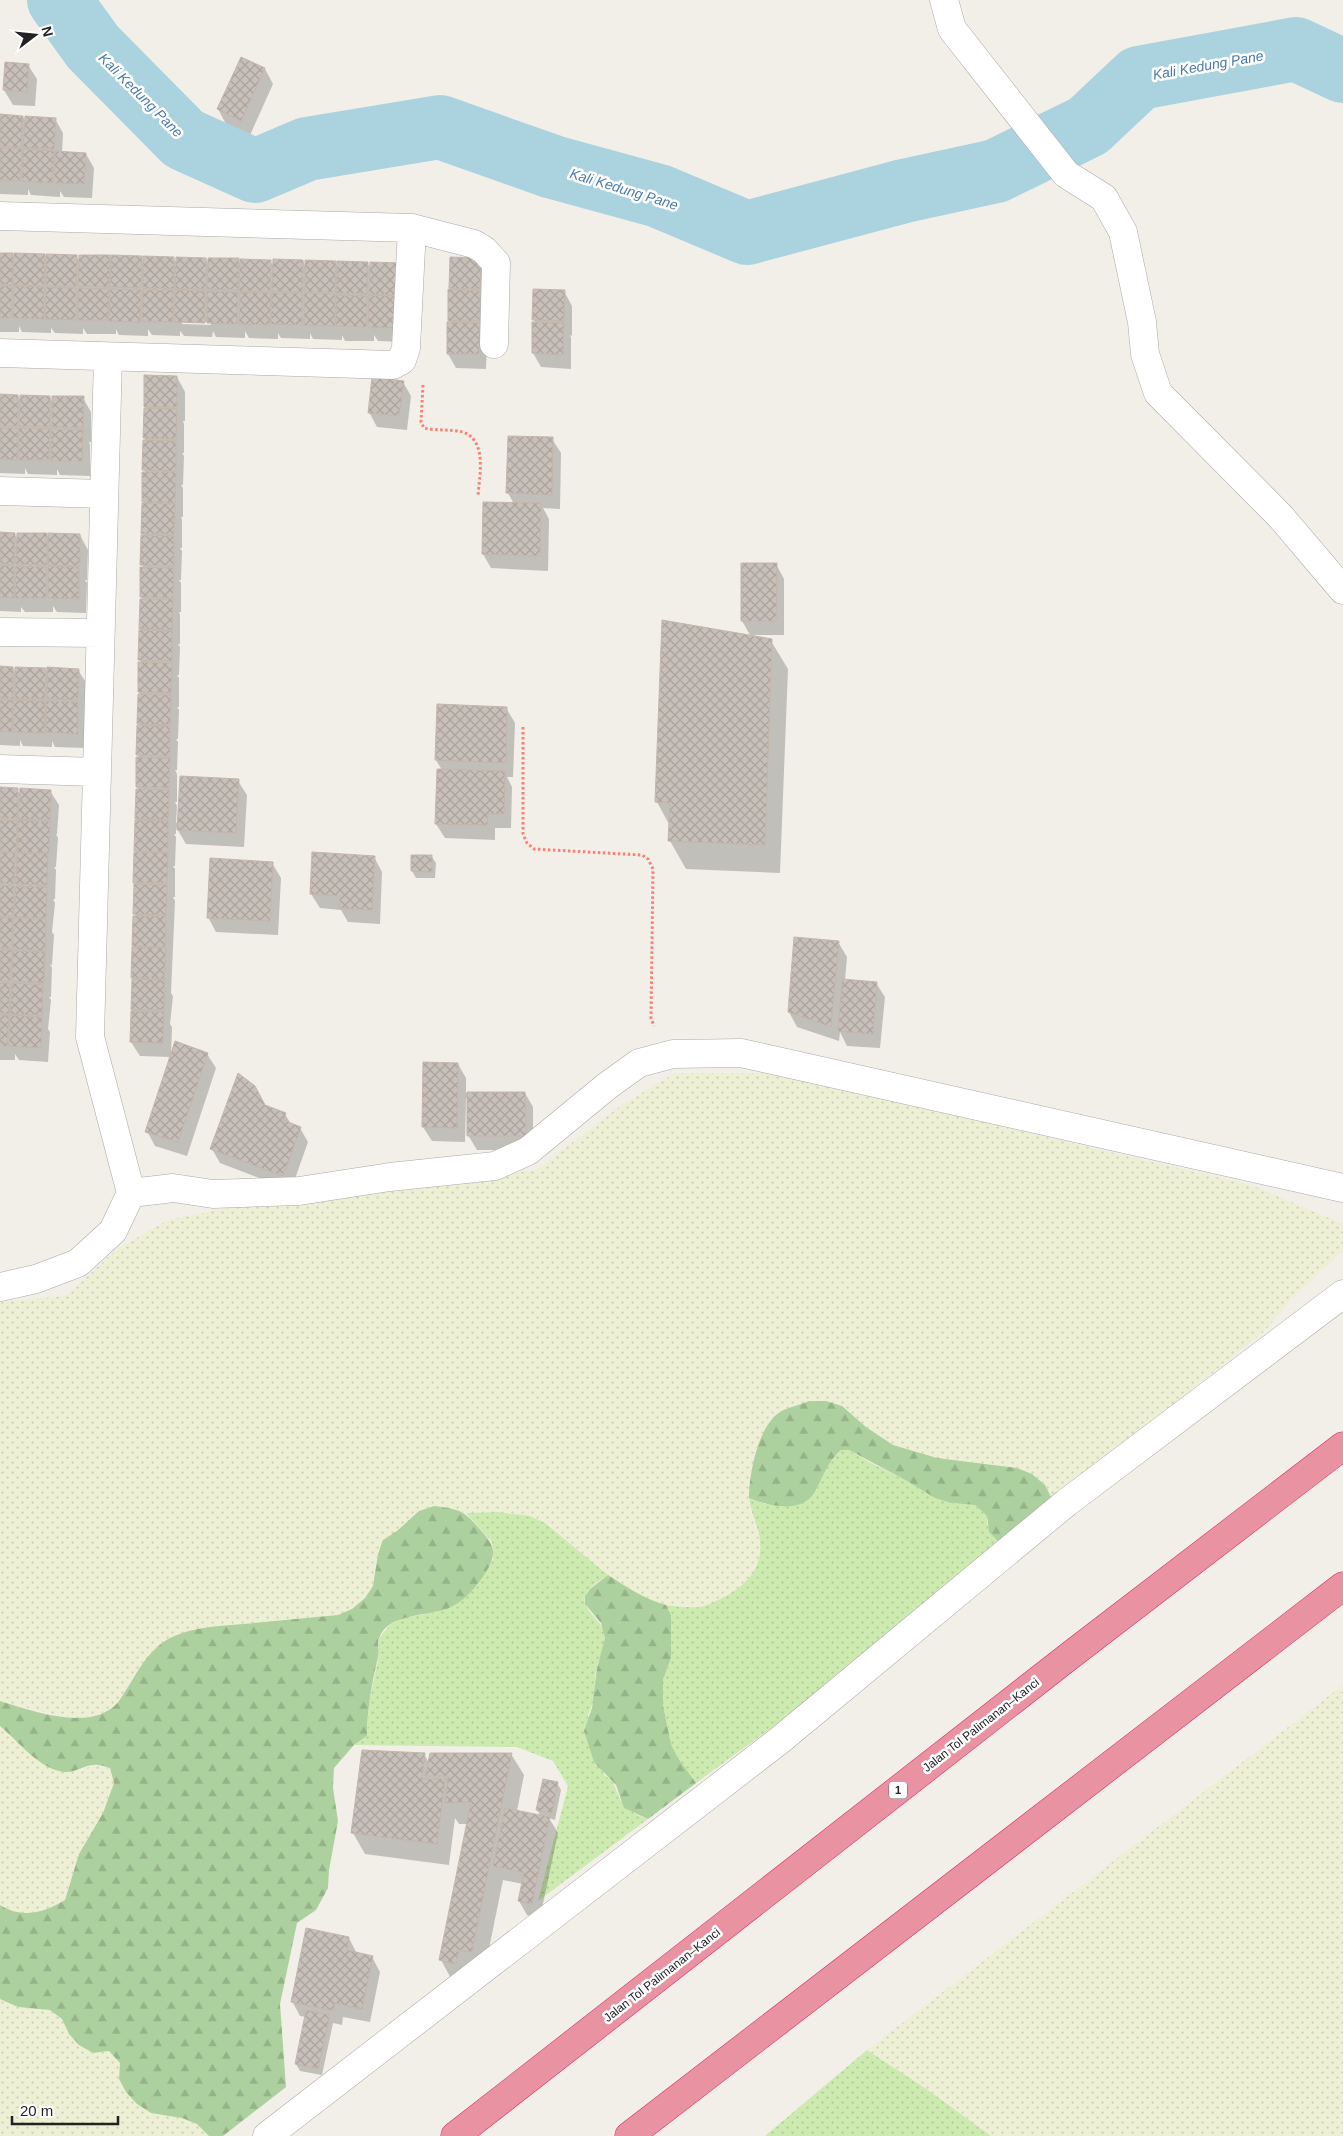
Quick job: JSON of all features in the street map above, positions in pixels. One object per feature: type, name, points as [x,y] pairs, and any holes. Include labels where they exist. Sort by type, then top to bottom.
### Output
[{"type":"highway","name":"Jalan Tol Palimanan–Kanci","points":[[455,2136],[1072,1654],[1343,1446]]},
{"type":"highway","points":[[629,2136],[1343,1586]]},
{"type":"street","points":[[944,0],[952,29],[1029,129],[1066,174],[1104,198],[1123,232],[1142,322],[1145,354],[1158,393],[1280,516],[1343,590]]},
{"type":"street","points":[[0,216],[412,228],[474,244],[484,250],[496,264],[494,344]]},
{"type":"street","points":[[0,353],[393,365],[402,360],[406,348],[412,228]]},
{"type":"street","points":[[0,1287],[36,1279],[78,1263],[113,1231],[131,1193],[90,1037],[108,356]]},
{"type":"street","points":[[0,492],[104,494]]},
{"type":"street","points":[[0,632],[100,633]]},
{"type":"street","points":[[0,769],[97,772]]},
{"type":"street","points":[[131,1193],[173,1188],[213,1194],[299,1191],[495,1166],[528,1151],[607,1086],[639,1063],[673,1054],[740,1052],[1343,1188]]},
{"type":"street","points":[[267,2136],[780,1740],[1066,1503],[1343,1294]]},
{"type":"path","points":[[402,360],[416,367],[423,380],[421,422],[424,428],[462,432],[471,437],[477,445],[480,453],[478,496]]},
{"type":"path","points":[[523,728],[523,834],[527,844],[534,849],[642,855],[648,859],[653,869],[651,1018],[655,1028],[673,1054]]},
{"type":"green space","points":[[675,1073],[776,1073],[1254,1186],[1343,1224],[1343,1251],[1290,1300],[1266,1330],[1053,1501],[1045,1485],[1032,1474],[1017,1468],[937,1458],[893,1445],[866,1427],[842,1406],[809,1401],[780,1412],[769,1423],[752,1466],[749,1498],[751,1513],[760,1542],[760,1558],[753,1573],[744,1585],[731,1594],[702,1607],[666,1605],[651,1601],[635,1593],[608,1575],[545,1523],[530,1516],[498,1512],[466,1513],[434,1506],[419,1511],[397,1531],[383,1540],[378,1554],[373,1586],[365,1598],[352,1609],[338,1615],[136,1671],[120,1700],[109,1710],[95,1716],[63,1717],[0,1701],[0,1302],[66,1296],[117,1249],[168,1220],[236,1206],[536,1170],[623,1104]]},
{"type":"green space","points":[[809,1401],[826,1401],[842,1406],[866,1427],[893,1445],[937,1458],[1017,1468],[1032,1474],[1045,1485],[1053,1501],[1001,1544],[989,1532],[987,1516],[975,1505],[951,1503],[935,1498],[849,1450],[841,1450],[832,1459],[816,1490],[803,1503],[794,1506],[776,1506],[749,1498],[756,1451],[766,1428],[780,1412]]},
{"type":"green space","points":[[841,1450],[849,1450],[951,1503],[975,1505],[987,1516],[987,1524],[1001,1544],[778,1723],[696,1783],[678,1758],[671,1744],[663,1705],[663,1680],[671,1658],[671,1615],[666,1605],[702,1606],[727,1596],[743,1584],[754,1570],[760,1552],[759,1537],[749,1498],[765,1504],[816,1491],[825,1468]]},
{"type":"green space","points":[[434,1506],[454,1509],[472,1520],[490,1543],[493,1553],[492,1558],[486,1572],[462,1601],[442,1610],[401,1619],[384,1630],[379,1638],[379,1655],[369,1706],[367,1736],[354,1745],[334,1768],[333,1788],[338,1821],[329,1870],[328,1888],[316,1910],[297,1923],[280,2004],[286,2087],[223,2136],[209,2136],[197,2124],[182,2118],[151,2113],[137,2104],[126,2092],[119,2079],[120,2063],[109,2051],[93,2053],[79,2045],[69,2034],[62,2019],[50,2010],[18,2007],[0,1999],[0,1905],[17,1912],[33,1913],[65,1900],[79,1854],[103,1813],[114,1783],[110,1768],[96,1765],[64,1772],[46,1766],[29,1754],[0,1726],[0,1701],[29,1710],[64,1717],[81,1718],[97,1715],[110,1709],[121,1698],[148,1656],[163,1642],[172,1637],[189,1631],[207,1628],[338,1615],[352,1609],[365,1598],[373,1586],[378,1554],[383,1540],[397,1531],[419,1511]]},
{"type":"green space","points":[[498,1512],[530,1516],[545,1523],[608,1575],[592,1587],[585,1596],[586,1606],[600,1623],[605,1636],[597,1666],[593,1703],[588,1715],[604,1775],[612,1781],[621,1801],[630,1810],[648,1819],[538,1901],[568,1786],[553,1761],[517,1747],[354,1745],[367,1736],[369,1703],[379,1655],[379,1638],[390,1625],[403,1618],[435,1612],[476,1587],[493,1559],[492,1542],[466,1513]]},
{"type":"green space","points":[[608,1575],[643,1596],[666,1605],[671,1615],[671,1658],[663,1680],[663,1705],[671,1744],[678,1758],[696,1783],[648,1819],[624,1808],[616,1785],[594,1762],[584,1731],[592,1708],[597,1668],[605,1638],[601,1623],[585,1604],[585,1596],[590,1589]]},
{"type":"green space","points":[[1343,1685],[1343,2136],[991,2136],[928,2090],[867,2050]]},
{"type":"green space","points":[[0,1726],[34,1757],[79,1771],[94,1765],[110,1768],[114,1783],[103,1813],[79,1854],[65,1900],[51,1908],[36,1913],[20,1914],[0,1905]]},
{"type":"green space","points":[[0,1999],[18,2007],[50,2010],[62,2019],[69,2033],[93,2053],[109,2051],[120,2063],[119,2079],[151,2113],[182,2118],[197,2124],[209,2136],[0,2136]]},
{"type":"green space","points":[[867,2050],[928,2090],[991,2136],[765,2136]]},
{"type":"building","points":[[241,57],[265,68],[241,121],[217,109]]},
{"type":"building","points":[[5,62],[29,64],[27,92],[3,90]]},
{"type":"building","points":[[0,114],[23,116],[21,148],[0,146]]},
{"type":"building","points":[[25,116],[56,118],[54,149],[23,148]]},
{"type":"building","points":[[0,148],[22,149],[20,181],[0,180]]},
{"type":"building","points":[[23,149],[54,151],[52,183],[22,181]]},
{"type":"building","points":[[55,151],[86,153],[84,184],[54,183]]},
{"type":"building","points":[[0,253],[13,253],[12,285],[0,284]]},
{"type":"building","points":[[14,253],[45,254],[44,286],[13,285]]},
{"type":"building","points":[[46,254],[77,255],[76,286],[46,286]]},
{"type":"building","points":[[79,255],[110,255],[109,287],[78,286]]},
{"type":"building","points":[[111,255],[142,256],[141,288],[110,287]]},
{"type":"building","points":[[143,256],[174,257],[174,289],[143,288]]},
{"type":"building","points":[[176,257],[206,258],[206,289],[175,289]]},
{"type":"building","points":[[450,257],[481,258],[480,289],[449,288]]},
{"type":"building","points":[[208,258],[239,258],[238,290],[207,289]]},
{"type":"building","points":[[240,259],[271,260],[270,291],[239,291]]},
{"type":"building","points":[[273,259],[303,260],[303,292],[272,291]]},
{"type":"building","points":[[305,260],[336,261],[335,292],[305,292]]},
{"type":"building","points":[[337,261],[368,262],[367,294],[336,293]]},
{"type":"building","points":[[370,262],[401,263],[400,295],[369,294]]},
{"type":"building","points":[[0,286],[12,286],[11,318],[0,318]]},
{"type":"building","points":[[14,286],[44,287],[44,319],[13,318]]},
{"type":"building","points":[[46,287],[76,288],[76,320],[45,319]]},
{"type":"building","points":[[78,288],[109,289],[108,320],[78,320]]},
{"type":"building","points":[[110,289],[141,290],[140,322],[109,321]]},
{"type":"building","points":[[448,289],[480,291],[480,321],[448,321]]},
{"type":"building","points":[[533,289],[565,290],[564,321],[532,320]]},
{"type":"building","points":[[143,290],[173,290],[173,322],[142,321]]},
{"type":"building","points":[[175,290],[205,291],[205,323],[174,322]]},
{"type":"building","points":[[207,291],[238,292],[237,324],[207,323]]},
{"type":"building","points":[[240,292],[271,293],[270,325],[239,324]]},
{"type":"building","points":[[272,293],[302,293],[302,325],[271,324]]},
{"type":"building","points":[[304,293],[335,294],[335,326],[304,325]]},
{"type":"building","points":[[336,295],[367,296],[366,327],[336,326]]},
{"type":"building","points":[[369,295],[400,296],[400,328],[368,327]]},
{"type":"building","points":[[447,322],[480,323],[479,354],[447,354]]},
{"type":"building","points":[[532,322],[564,323],[563,355],[532,353]]},
{"type":"building","points":[[144,375],[177,376],[177,407],[144,407]]},
{"type":"building","points":[[372,377],[404,381],[399,416],[368,413]]},
{"type":"building","points":[[0,394],[18,395],[18,426],[0,426]]},
{"type":"building","points":[[20,395],[50,396],[50,427],[19,426]]},
{"type":"building","points":[[52,396],[84,396],[83,428],[52,427]]},
{"type":"building","points":[[144,408],[177,409],[176,439],[143,438]]},
{"type":"building","points":[[0,428],[18,428],[17,460],[0,459]]},
{"type":"building","points":[[19,428],[50,429],[49,460],[19,460]]},
{"type":"building","points":[[51,429],[83,430],[82,461],[51,461]]},
{"type":"building","points":[[508,436],[553,437],[552,495],[506,493]]},
{"type":"building","points":[[143,440],[176,441],[176,471],[142,470]]},
{"type":"building","points":[[142,472],[176,472],[175,503],[142,502]]},
{"type":"building","points":[[483,502],[541,503],[540,556],[482,554]]},
{"type":"building","points":[[142,503],[175,504],[174,534],[141,534]]},
{"type":"building","points":[[0,532],[15,533],[14,564],[0,564]]},
{"type":"building","points":[[17,533],[47,533],[47,565],[16,564]]},
{"type":"building","points":[[48,533],[80,534],[80,566],[48,565]]},
{"type":"building","points":[[141,535],[174,536],[174,566],[140,565]]},
{"type":"building","points":[[741,563],[777,563],[776,621],[741,621]]},
{"type":"building","points":[[0,565],[14,566],[14,598],[0,597]]},
{"type":"building","points":[[16,566],[46,567],[46,598],[15,598]]},
{"type":"building","points":[[48,566],[79,567],[79,599],[48,598]]},
{"type":"building","points":[[140,567],[174,568],[173,598],[140,597]]},
{"type":"building","points":[[140,599],[173,599],[172,630],[139,629]]},
{"type":"building","points":[[662,620],[772,639],[765,845],[668,841],[670,803],[655,802]]},
{"type":"building","points":[[139,630],[172,631],[172,661],[138,660]]},
{"type":"building","points":[[138,662],[172,663],[171,693],[138,692]]},
{"type":"building","points":[[0,666],[13,667],[13,699],[0,698]]},
{"type":"building","points":[[15,667],[46,668],[45,699],[15,699]]},
{"type":"building","points":[[47,667],[79,669],[78,700],[47,699]]},
{"type":"building","points":[[138,694],[171,695],[170,725],[137,724]]},
{"type":"building","points":[[0,700],[13,700],[12,732],[0,731]]},
{"type":"building","points":[[14,700],[45,701],[45,733],[14,732]]},
{"type":"building","points":[[46,701],[78,702],[78,734],[46,732]]},
{"type":"building","points":[[437,704],[507,707],[506,763],[435,760]]},
{"type":"building","points":[[137,725],[170,726],[170,756],[136,755]]},
{"type":"building","points":[[136,757],[170,758],[169,788],[136,787]]},
{"type":"building","points":[[437,769],[505,771],[504,814],[488,814],[487,825],[435,824]]},
{"type":"building","points":[[180,776],[239,779],[236,833],[177,830]]},
{"type":"building","points":[[0,787],[18,788],[17,819],[0,818]]},
{"type":"building","points":[[20,788],[51,790],[50,820],[18,819]]},
{"type":"building","points":[[136,789],[169,790],[168,820],[135,819]]},
{"type":"building","points":[[0,820],[17,821],[16,852],[0,851]]},
{"type":"building","points":[[18,820],[50,822],[49,853],[17,852]]},
{"type":"building","points":[[135,820],[168,821],[168,852],[134,851]]},
{"type":"building","points":[[0,852],[15,853],[14,884],[0,883]]},
{"type":"building","points":[[134,852],[168,853],[167,883],[133,883]]},
{"type":"building","points":[[312,852],[375,856],[372,910],[339,908],[340,896],[310,894]]},
{"type":"building","points":[[17,853],[48,854],[47,885],[16,884]]},
{"type":"building","points":[[411,855],[432,855],[432,872],[411,871]]},
{"type":"building","points":[[210,858],[273,862],[270,921],[207,918]]},
{"type":"building","points":[[134,884],[167,885],[166,915],[133,914]]},
{"type":"building","points":[[0,885],[14,886],[13,916],[0,916]]},
{"type":"building","points":[[16,886],[47,887],[46,918],[14,917]]},
{"type":"building","points":[[133,916],[166,916],[165,947],[132,946]]},
{"type":"building","points":[[0,917],[13,918],[11,949],[0,948]]},
{"type":"building","points":[[14,918],[46,919],[45,951],[13,949]]},
{"type":"building","points":[[794,937],[839,941],[831,1027],[788,1012]]},
{"type":"building","points":[[132,947],[166,948],[164,979],[131,978]]},
{"type":"building","points":[[0,950],[12,950],[10,981],[0,981]]},
{"type":"building","points":[[13,951],[45,952],[44,983],[12,981]]},
{"type":"building","points":[[132,979],[165,980],[164,1010],[131,1010]]},
{"type":"building","points":[[842,979],[877,982],[873,1034],[838,1031]]},
{"type":"building","points":[[0,983],[10,983],[9,1014],[0,1013]]},
{"type":"building","points":[[12,983],[43,985],[42,1015],[10,1014]]},
{"type":"building","points":[[131,1011],[164,1012],[163,1043],[130,1042]]},
{"type":"building","points":[[0,1015],[9,1015],[7,1046],[0,1046]]},
{"type":"building","points":[[10,1015],[42,1017],[41,1048],[9,1046]]},
{"type":"building","points":[[175,1041],[208,1053],[178,1142],[145,1132]]},
{"type":"building","points":[[423,1062],[458,1063],[457,1128],[422,1127]]},
{"type":"building","points":[[238,1073],[255,1086],[265,1105],[286,1113],[283,1120],[301,1127],[283,1176],[210,1149]]},
{"type":"building","points":[[467,1092],[525,1092],[526,1136],[467,1136]]},
{"type":"building","points":[[362,1750],[425,1753],[422,1779],[445,1779],[437,1844],[351,1833]]},
{"type":"building","points":[[430,1753],[512,1753],[472,1952],[459,1950],[456,1964],[439,1960],[471,1802],[445,1803],[448,1776],[425,1776]]},
{"type":"building","points":[[543,1779],[558,1782],[552,1813],[536,1810]]},
{"type":"building","points":[[505,1808],[550,1817],[532,1904],[518,1901],[524,1873],[493,1866]]},
{"type":"building","points":[[306,1928],[349,1937],[347,1950],[373,1956],[362,2009],[335,2003],[334,2011],[291,2002]]},
{"type":"building","points":[[306,2010],[330,2015],[318,2069],[295,2064]]},
{"type":"waterway","name":"Kali Kedung Pane","points":[[59,0],[93,47],[184,139],[255,171],[307,149],[440,127],[553,167],[659,196],[747,233],[904,191],[996,171],[1088,126],[1139,78],[1296,49],[1343,71]]}]
